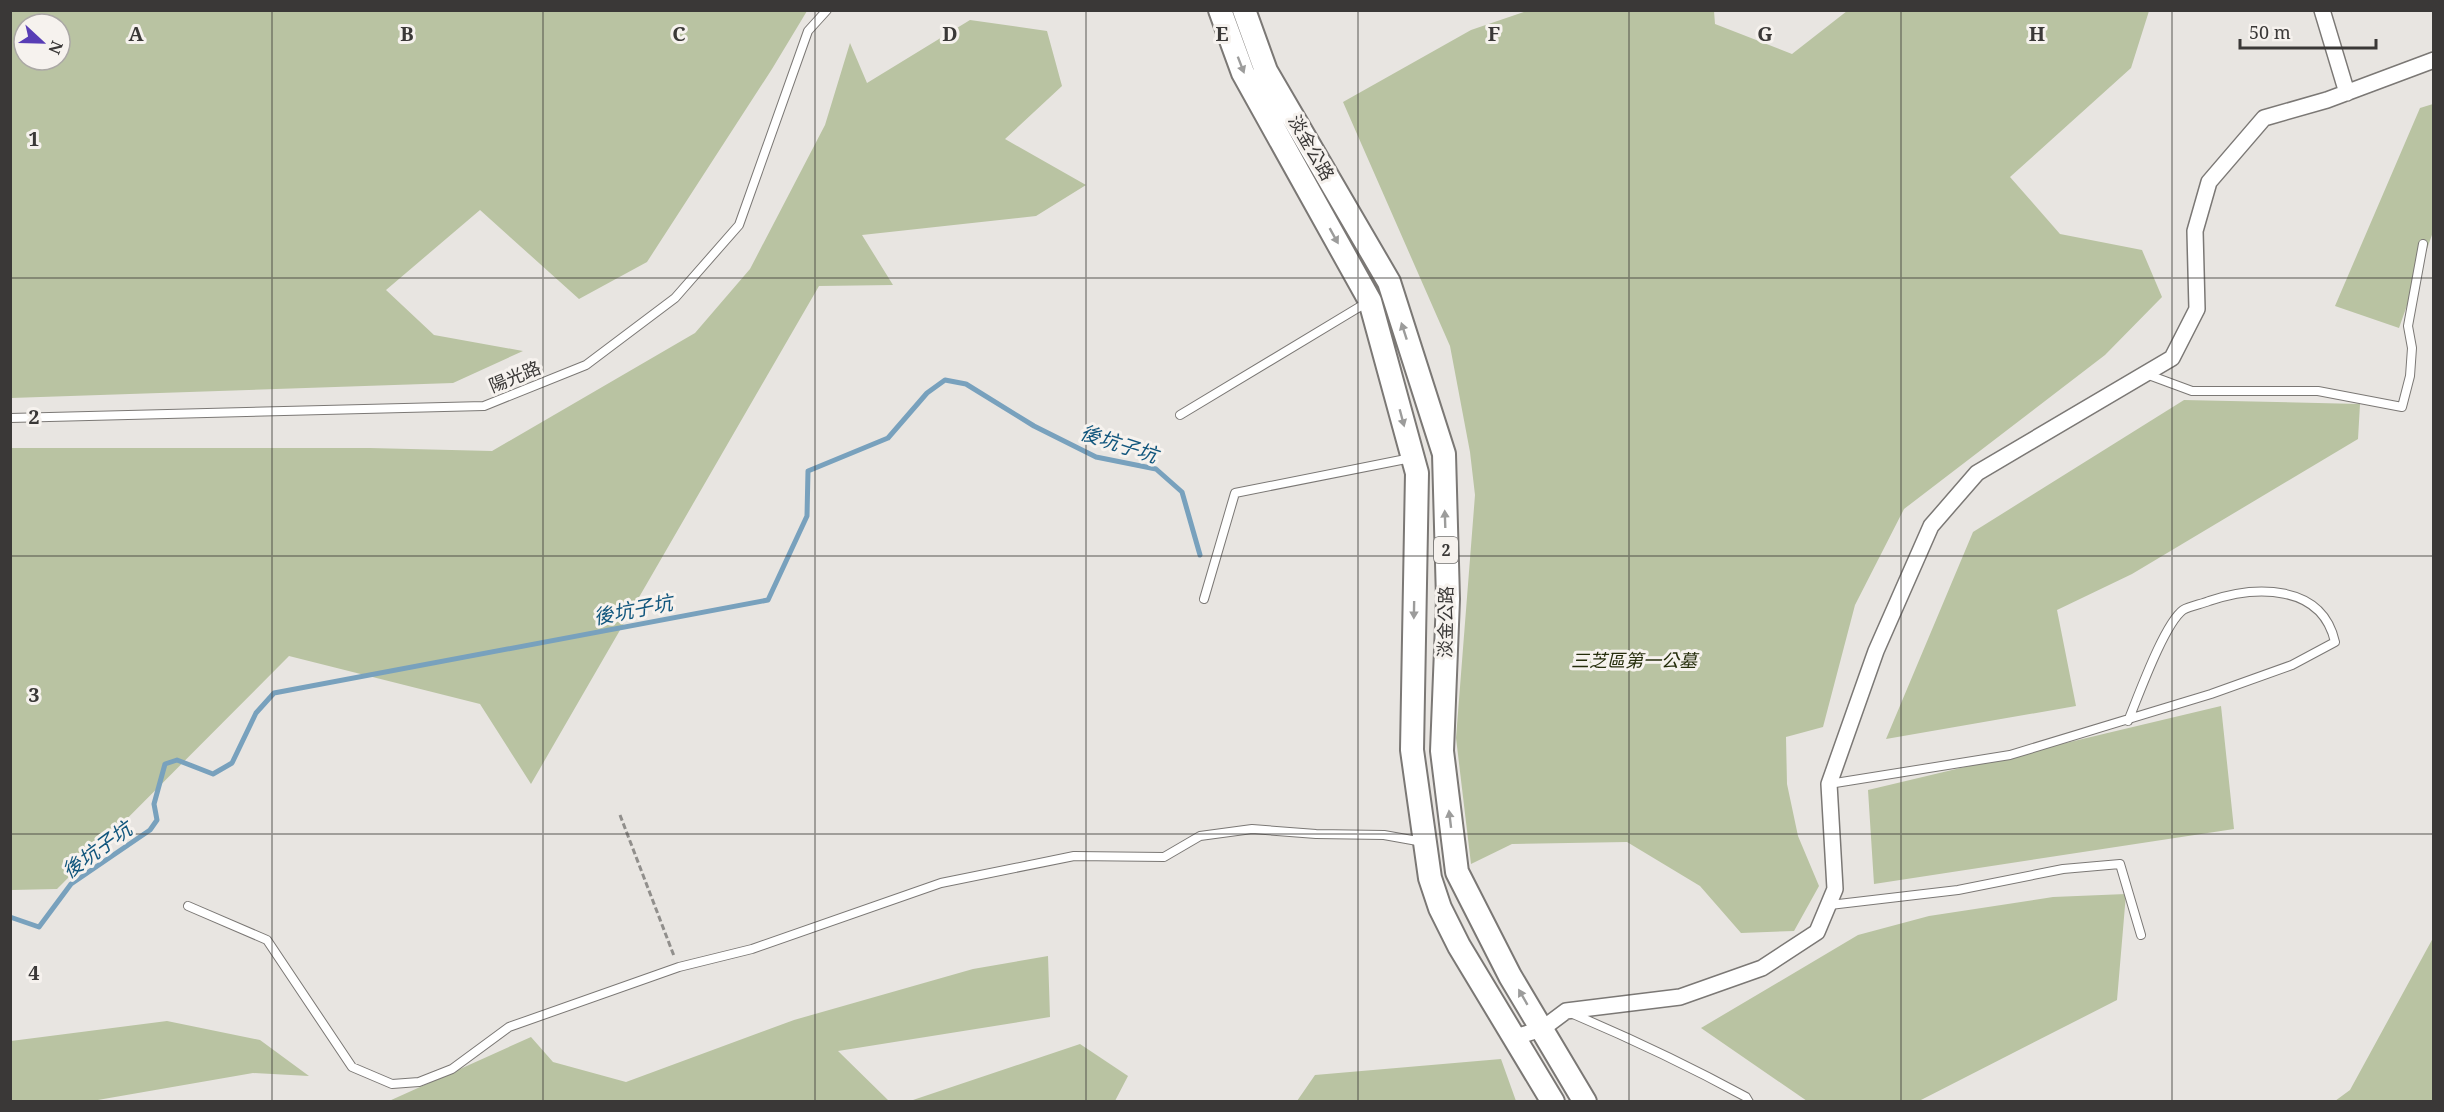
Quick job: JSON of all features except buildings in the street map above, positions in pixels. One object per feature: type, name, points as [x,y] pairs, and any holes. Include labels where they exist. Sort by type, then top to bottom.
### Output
[{"type":"main road","name":"淡金公路","points":[[1220,10],[1243,73],[1370,301],[1417,472],[1412,750],[1430,878],[1440,908],[1459,946],[1553,1101]]},
{"type":"main road","name":"淡金公路","points":[[1244,10],[1266,71],[1389,282],[1444,454],[1448,599],[1442,752],[1457,872],[1510,976],[1585,1101]]},
{"type":"main road","points":[[1415,551],[1446,552]]},
{"type":"street","points":[[2322,10],[2347,93]]},
{"type":"street","points":[[1515,1037],[1542,1029],[1566,1011],[1680,997],[1762,968],[1817,932],[1835,889],[1829,784],[1876,651],[1931,526],[1977,473],[2172,358],[2198,309],[2196,231],[2209,182],[2264,118],[2347,93],[2433,60]]},
{"type":"lane","name":"陽光路","points":[[10,418],[484,406],[586,365],[675,298],[739,225],[808,31],[827,10]]},
{"type":"lane","points":[[2145,374],[2192,391],[2318,391],[2402,407],[2410,376],[2412,348],[2408,326],[2423,244]]},
{"type":"lane","points":[[1180,415],[1370,301]]},
{"type":"lane","points":[[1204,598],[1235,493],[1413,457]]},
{"type":"lane","points":[[1829,784],[2010,755],[2128,721],[2292,665],[2335,642],[2332,628],[2314,605],[2281,591],[2225,596],[2183,610],[2166,635],[2128,721]]},
{"type":"lane","points":[[188,906],[267,940],[352,1067],[392,1084],[418,1082],[452,1069],[509,1027],[679,967],[752,949],[941,883],[1074,856],[1164,857],[1200,836],[1252,829],[1316,834],[1384,835],[1425,842]]},
{"type":"lane","points":[[1830,905],[1958,890],[2063,869],[2120,864],[2141,935]]},
{"type":"lane","points":[[1566,1011],[1638,1041],[1708,1076],[1749,1101]]},
{"type":"path","points":[[620,815],[679,967]]},
{"type":"green space","points":[[10,11],[807,11],[647,262],[579,299],[480,210],[386,290],[434,335],[523,351],[453,383],[11,398]]},
{"type":"green space","name":"三芝區第一公墓","points":[[1527,11],[1714,11],[1715,24],[1792,54],[1847,11],[2149,11],[2131,68],[2010,177],[2060,234],[2142,250],[2162,297],[2105,355],[1904,509],[1855,605],[1823,727],[1786,737],[1787,784],[1798,836],[1819,886],[1794,931],[1741,933],[1700,886],[1627,842],[1512,844],[1471,864],[1456,738],[1475,495],[1470,452],[1450,346],[1343,102],[1471,30]]},
{"type":"green space","points":[[970,20],[1047,31],[1062,86],[1005,139],[1086,185],[1036,216],[862,235],[893,285],[819,286],[531,784],[480,704],[289,656],[57,889],[11,890],[11,448],[370,448],[492,451],[695,333],[750,269],[825,125],[850,43],[867,83]]},
{"type":"green space","points":[[2433,104],[2433,232],[2399,328],[2335,306],[2420,108]]},
{"type":"green space","points":[[2184,400],[2360,404],[2358,439],[2132,574],[2057,610],[2076,706],[1886,739],[1973,532]]},
{"type":"green space","points":[[2221,706],[2234,829],[1874,884],[1868,790]]},
{"type":"green space","points":[[2126,894],[2117,1000],[1919,1101],[1807,1101],[1701,1028],[1858,935],[1929,916],[2053,897]]},
{"type":"green space","points":[[2433,938],[2433,1101],[2335,1101],[2350,1090]]},
{"type":"green space","points":[[1048,956],[1050,1017],[838,1051],[889,1101],[389,1101],[531,1037],[553,1062],[626,1082],[794,1020],[973,969]]},
{"type":"green space","points":[[167,1021],[260,1040],[309,1076],[253,1073],[92,1101],[11,1101],[11,1041]]},
{"type":"green space","points":[[1080,1044],[1128,1076],[1115,1101],[910,1101]]},
{"type":"green space","points":[[1501,1059],[1516,1101],[1297,1101],[1315,1075]]},
{"type":"waterway","name":"後坑子坑","points":[[10,917],[39,927],[71,884],[150,830],[157,820],[154,804],[165,764],[177,760],[213,774],[232,763],[256,713],[274,693],[768,600],[807,516],[808,471],[888,438],[927,393],[945,380],[966,384],[1034,426],[1096,457],[1156,469],[1182,492],[1200,555]]}]
